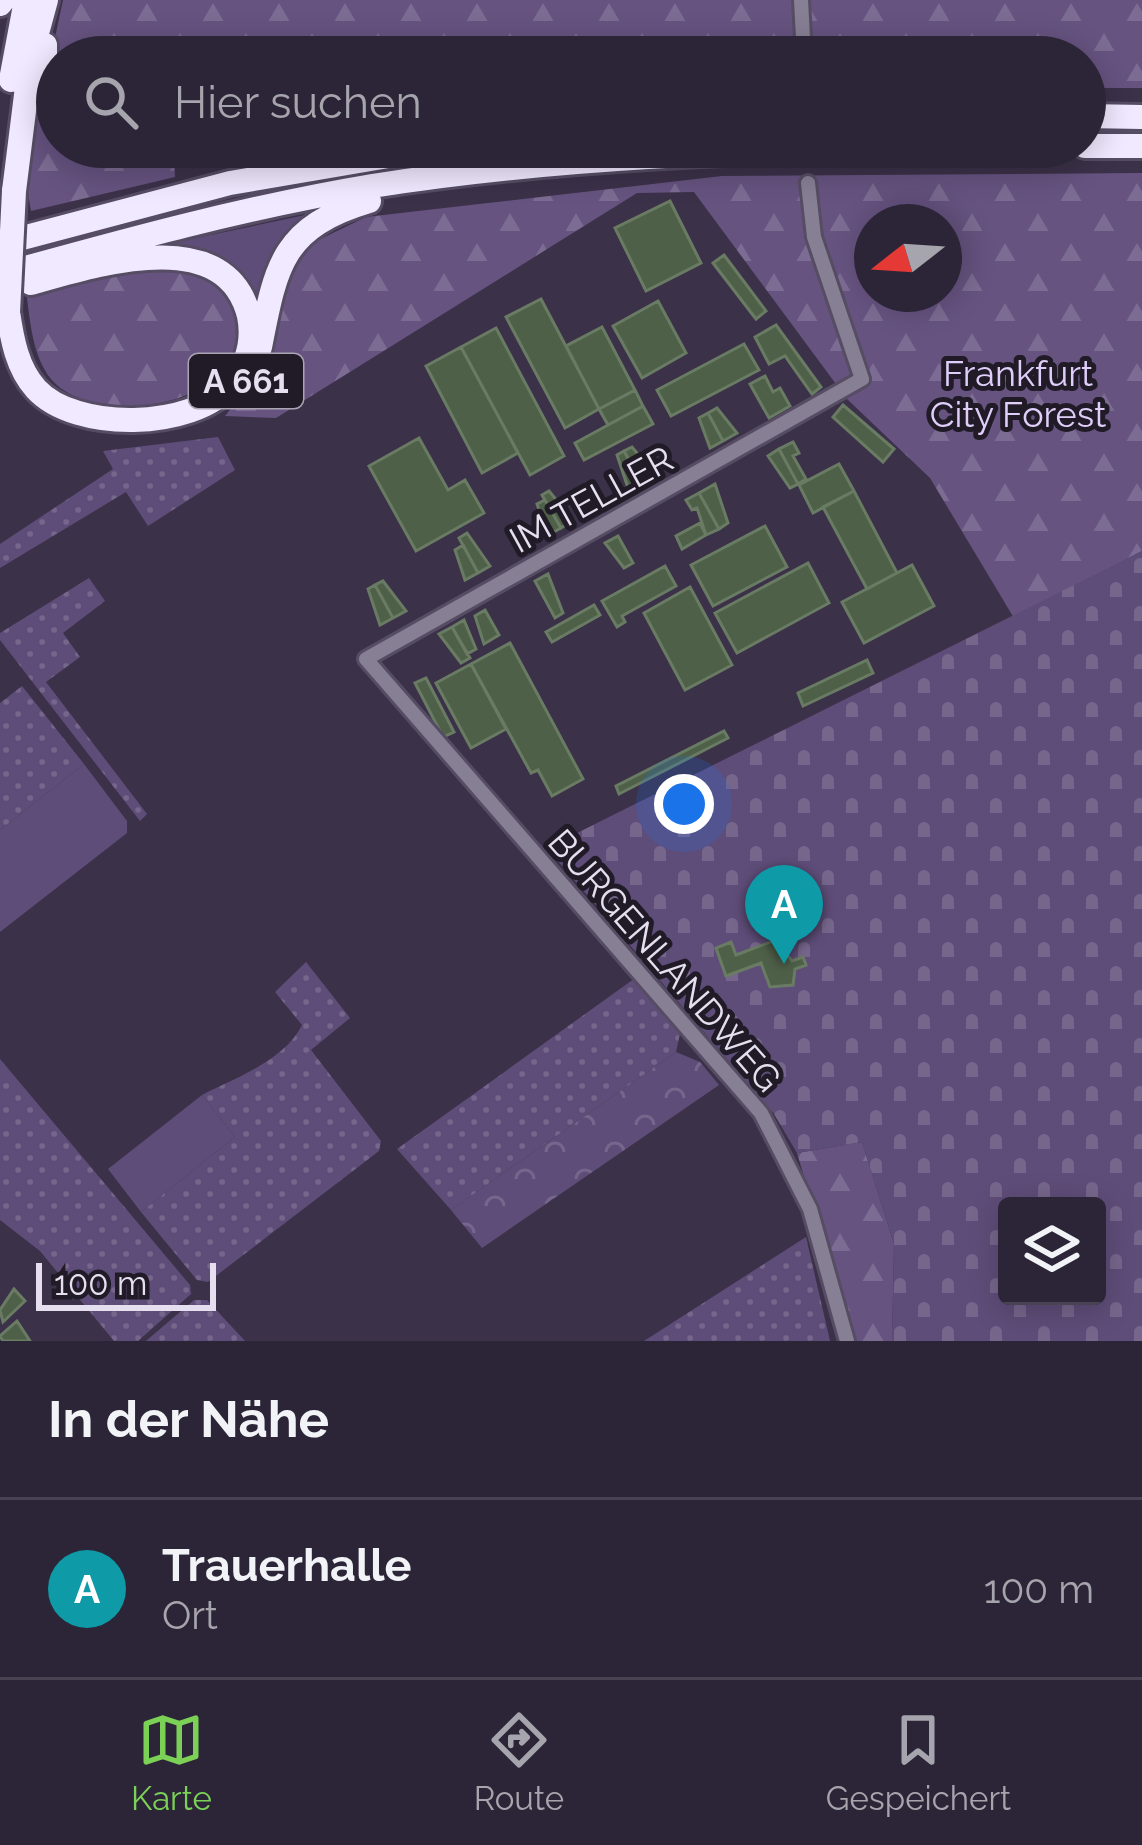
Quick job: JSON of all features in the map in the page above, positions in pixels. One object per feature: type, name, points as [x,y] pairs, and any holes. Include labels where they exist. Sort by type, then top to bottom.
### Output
[{"type":"highway","points":[[3,308],[97,268],[182,257],[217,270],[237,289],[250,322],[250,346],[230,386],[201,406],[131,417],[89,416],[64,410],[32,386],[3,308],[12,70],[26,0]]},
{"type":"highway","points":[[37,36],[48,0]]},
{"type":"highway","points":[[46,36],[48,0]]},
{"type":"highway","points":[[36,39],[0,248],[230,183],[318,168]]},
{"type":"highway","points":[[1106,116],[1142,116]]},
{"type":"highway","points":[[1106,146],[1142,146]]},
{"type":"highway","name":"A 661","points":[[0,275],[200,221],[447,177],[540,168]]},
{"type":"highway","name":"A 661","points":[[3,308],[9,359],[22,384],[59,416],[105,425],[201,414],[226,401],[248,378],[276,274],[307,227],[344,208],[447,177]]},
{"type":"street","points":[[801,0],[803,36]]},
{"type":"street","name":"IM TELLER","points":[[366,659],[862,379],[814,237],[808,183]]},
{"type":"street","name":"BURGENLANDWEG","points":[[366,659],[761,1113],[810,1209],[847,1341]]},
{"type":"green space","points":[[63,0],[1142,0],[1142,88],[1106,88],[1106,36],[55,36]]},
{"type":"green space","points":[[35,119],[36,168],[175,168],[175,177],[31,211],[26,182]]},
{"type":"green space","name":"Frankfurt City Forest","points":[[1142,173],[1142,551],[1014,618],[930,478],[847,399],[694,192],[637,193],[276,418],[225,416],[259,373],[285,289],[308,245],[366,217],[722,176]]},
{"type":"green space","points":[[315,213],[261,314],[168,244]]},
{"type":"green space","points":[[166,262],[223,281],[238,307],[242,323],[236,353],[219,376],[193,392],[130,406],[71,394],[51,379],[36,348],[26,290]]},
{"type":"green space","points":[[218,437],[235,470],[148,526],[126,492],[0,568],[0,544],[113,469],[103,451]]},
{"type":"green space","points":[[1142,551],[1142,1341],[892,1341],[894,1244],[862,1142],[797,1153],[774,1114],[547,848]]},
{"type":"green space","points":[[89,578],[105,601],[63,633],[80,657],[46,682],[147,814],[140,821],[0,640],[0,633]]},
{"type":"green space","points":[[22,686],[84,764],[0,830],[0,703]]},
{"type":"green space","points":[[84,764],[127,821],[127,833],[0,932],[0,830]]},
{"type":"green space","points":[[306,962],[350,1018],[311,1050],[381,1141],[379,1151],[208,1282],[197,1280],[141,1212],[235,1137],[202,1095],[258,1067],[294,1038],[302,1025],[275,992]]},
{"type":"green space","points":[[638,976],[681,1029],[676,1052],[451,1210],[397,1149]]},
{"type":"green space","points":[[676,1052],[700,1062],[719,1085],[482,1248],[451,1210]]},
{"type":"green space","points":[[0,1059],[190,1285],[191,1294],[138,1341],[114,1341],[40,1251],[0,1220]]},
{"type":"green space","points":[[202,1095],[235,1137],[141,1212],[108,1169]]},
{"type":"green space","points":[[862,1142],[894,1244],[892,1341],[853,1341],[797,1153]]},
{"type":"green space","points":[[806,1237],[830,1341],[644,1341]]},
{"type":"green space","points":[[194,1300],[207,1300],[245,1341],[146,1341]]},
{"type":"building","points":[[670,201],[701,263],[646,291],[615,228]]},
{"type":"building","points":[[724,255],[766,311],[756,319],[713,263]]},
{"type":"building","points":[[541,299],[599,409],[565,428],[506,317]]},
{"type":"building","points":[[658,301],[686,353],[642,378],[613,326]]},
{"type":"building","points":[[776,325],[821,387],[812,394],[785,356],[769,364],[755,337]]},
{"type":"building","points":[[602,327],[635,390],[599,409],[566,346]]},
{"type":"building","points":[[496,328],[564,456],[530,475],[461,347]]},
{"type":"building","points":[[744,344],[759,370],[671,416],[657,390]]},
{"type":"building","points":[[461,347],[518,453],[482,473],[426,366]]},
{"type":"building","points":[[765,376],[773,392],[780,388],[790,406],[769,418],[750,384]]},
{"type":"building","points":[[635,390],[643,406],[608,425],[599,409]]},
{"type":"building","points":[[843,405],[894,449],[883,462],[833,417]]},
{"type":"building","points":[[643,406],[653,424],[584,460],[575,443]]},
{"type":"building","points":[[717,408],[737,433],[723,441],[708,413]]},
{"type":"building","points":[[708,413],[723,441],[710,448],[699,418]]},
{"type":"building","points":[[419,438],[448,490],[465,480],[484,513],[416,551],[369,466]]},
{"type":"building","points":[[793,442],[799,453],[793,456],[806,479],[798,484],[779,449]]},
{"type":"building","points":[[632,447],[656,476],[642,484],[624,451]]},
{"type":"building","points":[[779,449],[798,484],[790,488],[768,456]]},
{"type":"building","points":[[624,451],[642,484],[629,491],[617,455]]},
{"type":"building","points":[[839,464],[854,491],[813,513],[799,485]]},
{"type":"building","points":[[715,484],[728,523],[719,529],[699,493]]},
{"type":"building","points":[[549,491],[573,520],[561,528],[542,495]]},
{"type":"building","points":[[854,491],[897,573],[867,589],[823,507]]},
{"type":"building","points":[[699,493],[719,529],[706,535],[697,508],[692,510],[686,500]]},
{"type":"building","points":[[545,500],[561,528],[548,535],[537,504]]},
{"type":"building","points":[[700,523],[706,535],[682,549],[676,536]]},
{"type":"building","points":[[765,526],[787,567],[713,606],[691,565]]},
{"type":"building","points":[[467,533],[490,566],[478,573],[459,538]]},
{"type":"building","points":[[618,536],[633,563],[624,568],[605,543]]},
{"type":"building","points":[[463,545],[478,573],[465,580],[455,550]]},
{"type":"building","points":[[808,563],[829,603],[737,653],[715,613]]},
{"type":"building","points":[[912,565],[934,606],[864,643],[842,602]]},
{"type":"building","points":[[665,566],[676,586],[622,616],[625,622],[617,627],[602,601]]},
{"type":"building","points":[[548,574],[563,613],[555,618],[535,581]]},
{"type":"building","points":[[383,581],[406,611],[393,618],[375,585]]},
{"type":"building","points":[[375,585],[393,618],[380,625],[368,589]]},
{"type":"building","points":[[690,587],[732,665],[685,690],[644,613]]},
{"type":"building","points":[[594,605],[600,615],[552,642],[546,632]]},
{"type":"building","points":[[485,610],[499,635],[484,644],[475,616]]},
{"type":"building","points":[[464,620],[476,649],[467,654],[452,627]]},
{"type":"building","points":[[452,627],[470,658],[461,663],[439,634]]},
{"type":"building","points":[[510,643],[583,779],[552,796],[538,770],[531,773],[471,664]]},
{"type":"building","points":[[867,660],[873,673],[803,706],[798,693]]},
{"type":"building","points":[[471,664],[506,729],[471,748],[436,683]]},
{"type":"building","points":[[426,678],[454,732],[443,737],[415,683]]},
{"type":"building","points":[[724,731],[728,738],[619,794],[616,786]]},
{"type":"building","points":[[776,940],[792,961],[803,957],[806,965],[795,969],[793,985],[770,987],[761,963],[726,976],[716,948],[731,942],[736,955]]},
{"type":"building","points":[[14,1289],[25,1301],[3,1322],[0,1310]]},
{"type":"building","points":[[17,1321],[30,1341],[3,1341],[0,1336]]},
{"type":"place","name":"Trauerhalle","points":[[784,964]]}]
